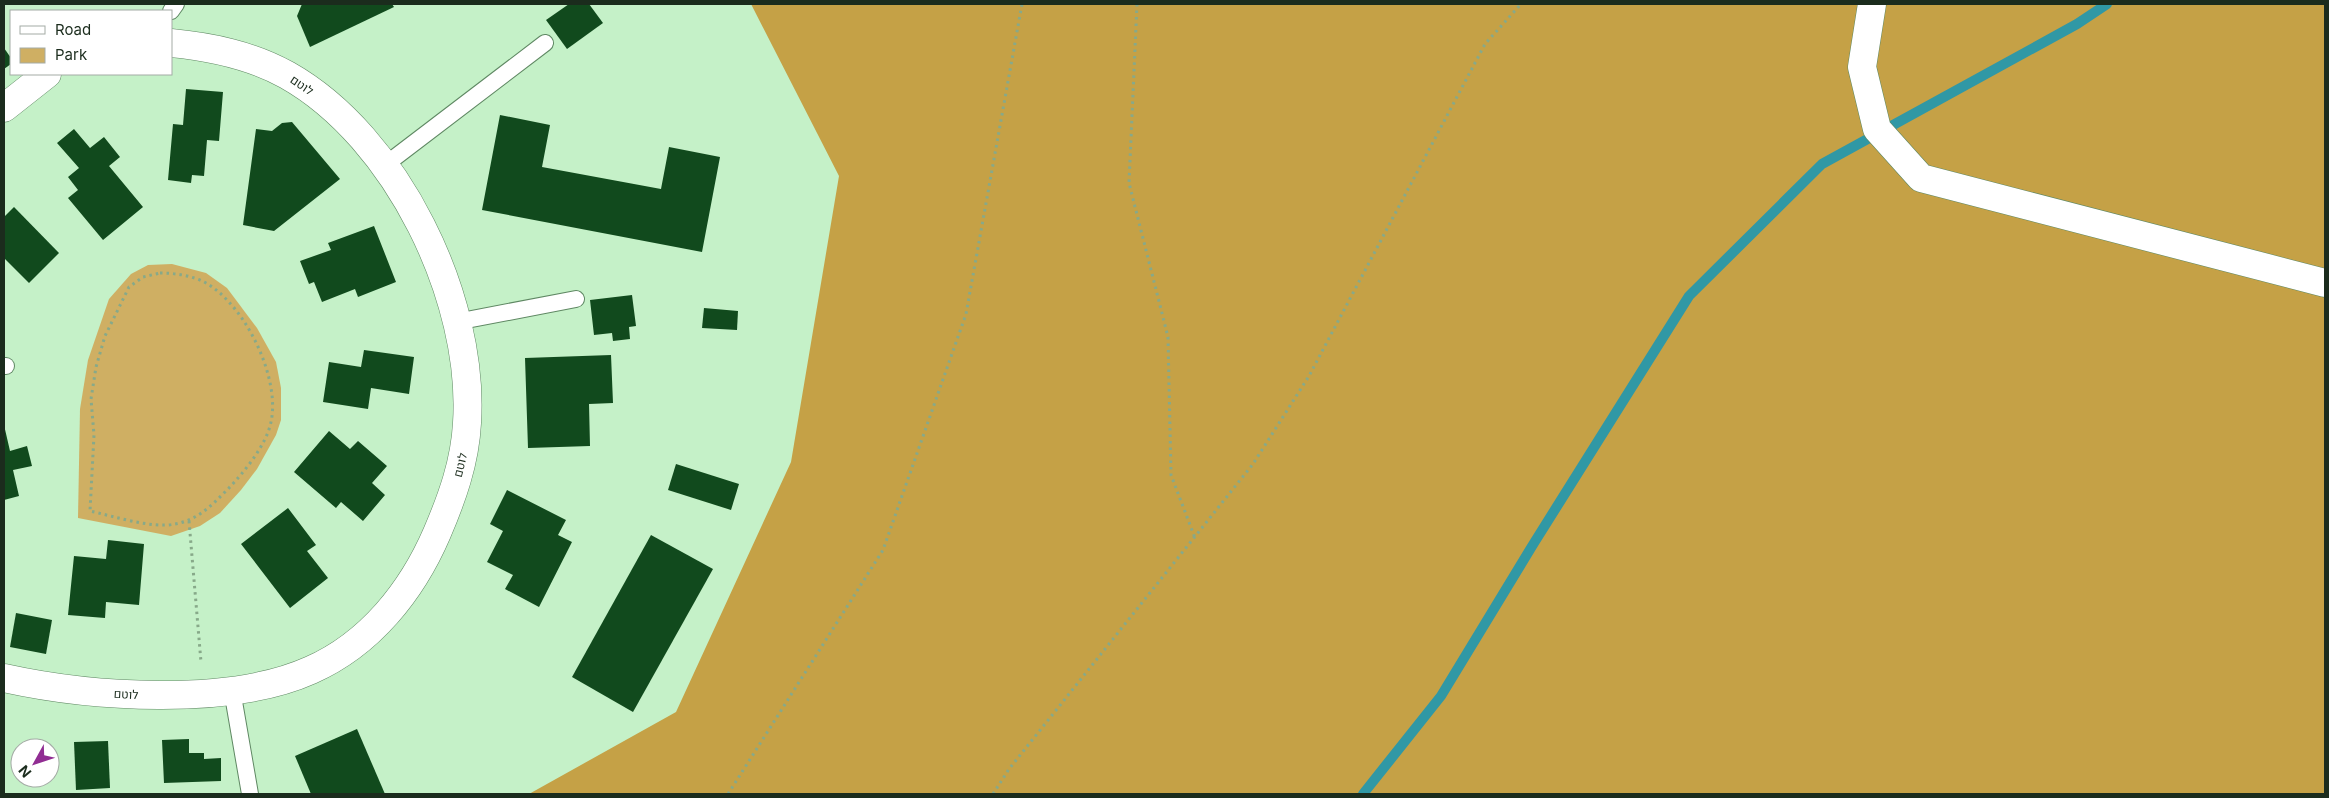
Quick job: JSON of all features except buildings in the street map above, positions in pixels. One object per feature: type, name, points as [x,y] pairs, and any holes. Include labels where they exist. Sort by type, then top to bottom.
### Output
[{"type":"street","points":[[1872,4],[1862,67],[1876,129],[1921,178],[2325,283]]},
{"type":"street","name":"לוטם","points":[[4,678],[49,686],[117,694],[204,693],[269,684],[290,678],[333,659],[374,628],[393,607],[411,582],[428,553],[459,474],[464,449],[468,396],[465,366],[456,322],[435,254],[399,185],[350,123],[320,97],[287,75],[249,58],[209,47],[172,43]]},
{"type":"street","points":[[4,108],[46,75]]},
{"type":"lane","points":[[385,166],[544,44]]},
{"type":"lane","points":[[456,322],[576,298]]},
{"type":"lane","points":[[232,690],[250,794]]},
{"type":"path","points":[[728,794],[882,550],[966,314],[1022,4]]},
{"type":"path","points":[[1136,4],[1129,183],[1168,337],[1171,475],[1195,538]]},
{"type":"path","points":[[993,794],[1009,769],[1253,464],[1309,376],[1485,44],[1520,4]]},
{"type":"path","points":[[160,273],[177,273],[201,281],[215,290],[230,305],[260,351],[272,388],[271,423],[266,436],[253,457],[236,480],[205,512],[189,521],[174,525],[160,525],[90,511],[94,435],[91,399],[96,367],[105,336],[129,287],[143,277],[160,273]]},
{"type":"path","points":[[189,521],[204,693]]},
{"type":"green space","points":[[172,264],[206,273],[227,288],[257,328],[276,362],[281,388],[281,420],[276,435],[257,469],[220,513],[200,526],[171,536],[78,518],[80,409],[88,360],[109,299],[131,274],[148,265]]},
{"type":"shaded area","points":[[751,4],[2325,4],[2325,794],[529,794],[676,712],[791,462],[839,176]]},
{"type":"waterway","points":[[1363,794],[1441,696],[1534,543],[1689,296],[1822,164],[2077,24],[2107,4]]}]
